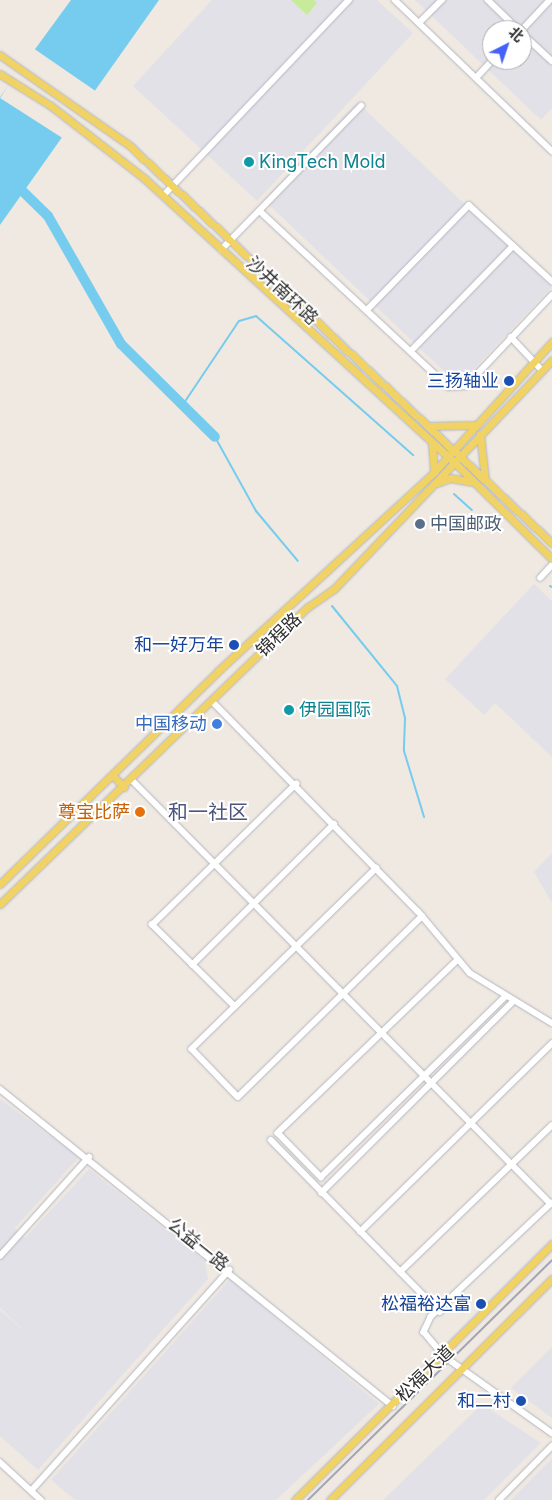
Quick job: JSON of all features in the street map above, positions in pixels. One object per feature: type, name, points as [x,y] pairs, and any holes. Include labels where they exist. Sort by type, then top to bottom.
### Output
[{"type":"main road","name":"沙井南环路","points":[[0,55],[103,124],[453,447],[552,543]]},
{"type":"main road","name":"沙井南环路","points":[[0,74],[94,137],[164,196],[454,462],[552,558]]},
{"type":"main road","name":"锦程路","points":[[0,884],[112,775],[434,472],[453,447],[552,342]]},
{"type":"main road","name":"锦程路","points":[[0,904],[132,780],[308,607],[334,589],[552,360]]},
{"type":"main road","points":[[428,425],[450,429],[474,425]]},
{"type":"main road","points":[[480,434],[485,479]]},
{"type":"main road","points":[[432,443],[434,472]]},
{"type":"main road","points":[[436,483],[450,478],[474,482]]},
{"type":"main road","points":[[112,775],[124,787]]},
{"type":"main road","name":"松福大道","points":[[295,1500],[444,1356],[552,1244]]},
{"type":"main road","name":"松福大道","points":[[330,1500],[466,1368],[552,1279]]},
{"type":"street","points":[[164,196],[349,0]]},
{"type":"street","points":[[395,0],[552,151]]},
{"type":"street","points":[[419,23],[442,0]]},
{"type":"street","points":[[488,0],[509,20]]},
{"type":"street","points":[[532,20],[551,0]]},
{"type":"street","points":[[532,42],[552,61]]},
{"type":"street","points":[[476,78],[484,70]]},
{"type":"street","points":[[221,250],[362,106]]},
{"type":"street","points":[[368,310],[469,205],[552,281]]},
{"type":"street","points":[[260,211],[449,387],[466,386],[552,295]]},
{"type":"street","points":[[411,351],[513,246]]},
{"type":"street","points":[[512,337],[542,370]]},
{"type":"street","points":[[540,578],[552,565]]},
{"type":"street","points":[[212,701],[296,784],[422,916],[458,960],[513,1002],[552,1023]]},
{"type":"street","points":[[132,780],[252,904],[343,993],[551,1204],[440,1312],[426,1323],[424,1332],[444,1356],[466,1368],[552,1433]]},
{"type":"street","points":[[235,1007],[152,925],[296,784]]},
{"type":"street","points":[[192,965],[334,824]]},
{"type":"street","points":[[376,868],[192,1050],[238,1097],[422,916]]},
{"type":"street","points":[[458,960],[278,1133],[320,1178],[506,997]]},
{"type":"street","points":[[321,1192],[513,1002]]},
{"type":"street","points":[[360,1232],[552,1043]]},
{"type":"street","name":"公益一路","points":[[0,1088],[229,1270],[393,1406]]},
{"type":"street","points":[[400,1272],[552,1124]]},
{"type":"street","points":[[271,1140],[440,1312]]},
{"type":"street","points":[[0,1256],[89,1157]]},
{"type":"street","points":[[32,1491],[229,1270]]},
{"type":"street","points":[[499,1500],[552,1446]]},
{"type":"street","points":[[0,1462],[41,1500]]},
{"type":"shaded area","points":[[212,0],[377,0],[413,33],[257,201],[133,86]]},
{"type":"shaded area","points":[[415,0],[552,0],[552,108],[541,120],[488,70],[532,70],[532,20],[482,20],[482,64]]},
{"type":"shaded area","points":[[357,102],[552,287],[466,377],[453,380],[264,200]]},
{"type":"shaded area","points":[[534,584],[552,601],[552,757],[495,703],[484,715],[445,679]]},
{"type":"shaded area","points":[[552,853],[552,903],[534,872]]},
{"type":"shaded area","points":[[0,1099],[79,1157],[15,1228],[25,1238],[89,1169],[205,1261],[208,1279],[38,1470],[0,1436],[0,1310],[30,1336],[0,1308]]},
{"type":"shaded area","points":[[230,1279],[379,1404],[276,1500],[75,1500],[51,1480]]},
{"type":"shaded area","points":[[552,1347],[552,1418],[511,1388]]},
{"type":"shaded area","points":[[482,1404],[541,1443],[484,1500],[383,1500]]},
{"type":"shaded area","points":[[552,1458],[552,1500],[511,1500]]},
{"type":"green space","points":[[291,0],[314,0],[317,3],[307,15]]},
{"type":"water","points":[[71,0],[159,0],[0,225],[0,97]]},
{"type":"pier","points":[[33,48],[97,92],[64,139],[0,98]]},
{"type":"waterway","points":[[0,169],[48,216],[121,344],[215,437]]},
{"type":"waterway","points":[[182,406],[239,321],[256,316],[413,455]]},
{"type":"waterway","points":[[215,437],[256,511],[298,561]]},
{"type":"waterway","points":[[454,494],[472,510]]},
{"type":"waterway","points":[[332,606],[397,686],[405,718],[404,751],[424,817]]},
{"type":"railway","points":[[308,1500],[552,1260]]},
{"type":"place","name":"KingTech Mold","points":[[249,162]]},
{"type":"place","name":"三扬轴业","points":[[509,381]]},
{"type":"place","name":"中国邮政","points":[[420,524]]},
{"type":"place","name":"和一好万年","points":[[234,645]]},
{"type":"place","name":"伊园国际","points":[[289,710]]},
{"type":"place","name":"中国移动","points":[[217,724]]},
{"type":"place","name":"尊宝比萨","points":[[140,812]]},
{"type":"place","name":"松福裕达富","points":[[481,1304]]},
{"type":"place","name":"和二村","points":[[521,1401]]},
{"type":"district","name":"和一社区","points":[[208,812]]}]
